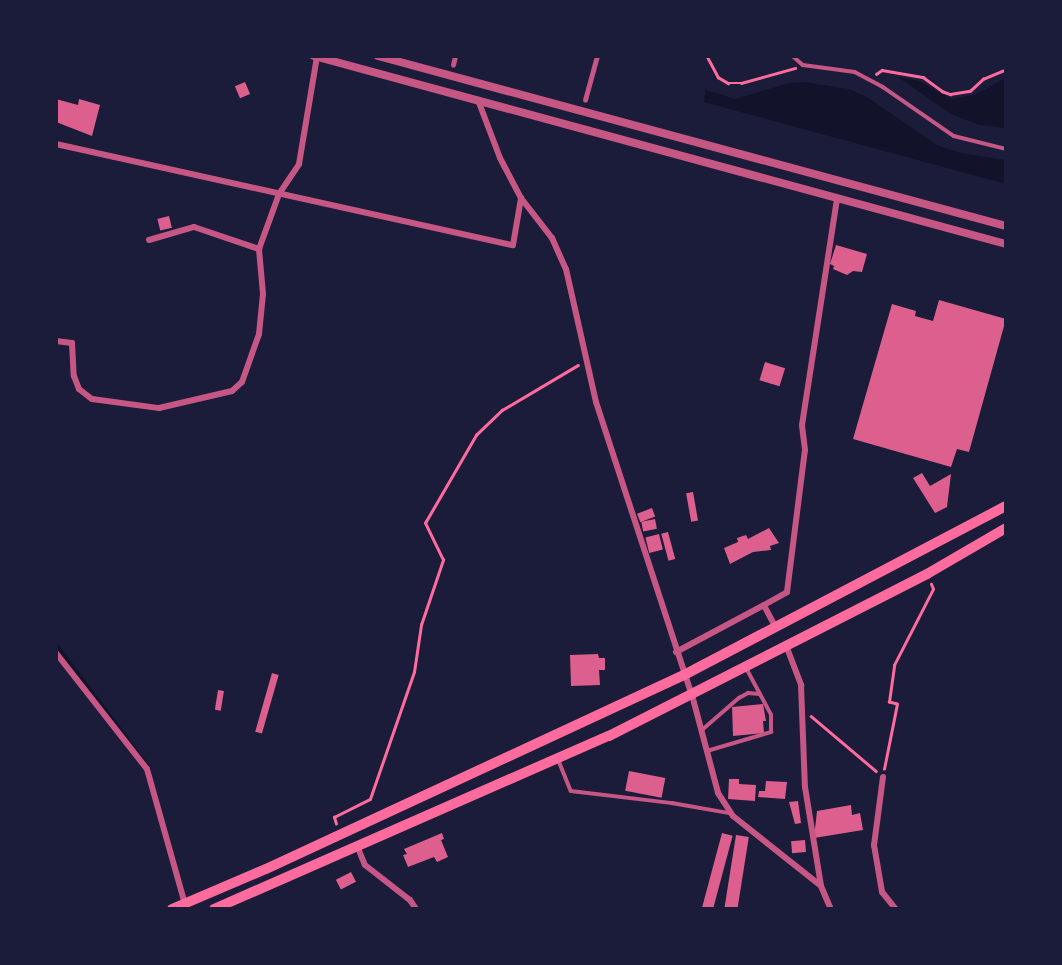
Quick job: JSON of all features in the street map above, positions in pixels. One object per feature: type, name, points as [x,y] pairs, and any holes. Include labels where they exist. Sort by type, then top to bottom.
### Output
[{"type":"highway","points":[[172,909],[563,734],[776,628],[1006,506]]},
{"type":"highway","points":[[214,909],[558,760],[787,648],[927,575],[1006,528]]},
{"type":"street","points":[[378,56],[1006,226]]},
{"type":"street","points":[[453,65],[455,56]]},
{"type":"street","points":[[585,100],[597,56]]},
{"type":"street","points":[[56,341],[72,343],[74,376],[79,389],[92,400],[159,408],[232,391],[242,382],[259,334],[262,294],[259,249],[279,194],[299,164],[316,57],[1006,244]]},
{"type":"street","points":[[478,100],[500,158],[521,198],[552,238],[566,269],[596,402],[617,458],[676,652],[692,695],[719,793],[731,814],[821,886]]},
{"type":"street","points":[[56,144],[513,245],[521,198]]},
{"type":"street","points":[[676,652],[787,592],[805,450],[802,425],[837,198]]},
{"type":"street","points":[[149,240],[194,227],[259,249]]},
{"type":"street","points":[[764,605],[776,628]]},
{"type":"street","points":[[787,648],[801,685],[805,787],[821,886],[831,909]]},
{"type":"street","points":[[56,653],[147,769],[185,904]]},
{"type":"street","points":[[883,777],[874,845],[882,892],[896,909]]},
{"type":"street","points":[[358,848],[365,865],[410,900],[416,909]]},
{"type":"lane","points":[[793,56],[803,65],[829,66],[872,80],[954,136],[1006,149]]},
{"type":"lane","points":[[707,751],[771,732],[771,715],[746,668]]},
{"type":"lane","points":[[702,730],[739,698],[748,693],[760,694]]},
{"type":"lane","points":[[558,760],[571,791],[672,803],[731,814]]},
{"type":"path","points":[[707,56],[718,77],[728,83],[759,79],[803,65]]},
{"type":"path","points":[[872,80],[882,70],[902,72],[923,77],[950,94],[970,91],[983,79],[1006,69]]},
{"type":"path","points":[[339,834],[334,817],[370,799],[414,672],[421,625],[443,560],[425,523],[476,435],[502,410],[588,359]]},
{"type":"path","points":[[804,709],[883,777],[897,704],[889,702],[894,665],[933,589],[927,575]]},
{"type":"shaded area","points":[[898,77],[919,81],[951,99],[974,95],[1006,78],[1006,128],[980,125],[951,114]]},
{"type":"shaded area","points":[[804,82],[849,89],[867,97],[937,145],[960,153],[1006,160],[1006,184],[704,102],[706,90],[735,99],[789,83]]},
{"type":"building","points":[[245,82],[250,94],[240,98],[235,86]]},
{"type":"building","points":[[56,99],[78,105],[79,99],[100,105],[92,136],[56,122]]},
{"type":"building","points":[[169,216],[172,228],[160,231],[157,219]]},
{"type":"building","points":[[836,245],[867,254],[862,272],[853,271],[847,275],[833,269],[834,266],[830,264]]},
{"type":"building","points":[[939,300],[1006,319],[969,452],[957,449],[951,467],[853,439],[892,304],[916,311],[915,316],[933,321]]},
{"type":"building","points":[[765,362],[785,368],[780,386],[759,380]]},
{"type":"building","points":[[922,473],[930,486],[951,474],[947,507],[935,513],[913,478]]},
{"type":"building","points":[[693,492],[698,521],[691,522],[686,493]]},
{"type":"building","points":[[652,508],[655,516],[640,522],[637,514]]},
{"type":"building","points":[[655,519],[657,529],[643,531],[641,522]]},
{"type":"building","points":[[769,528],[779,543],[770,546],[771,550],[753,552],[730,564],[724,548],[738,542],[737,538],[746,535],[748,539]]},
{"type":"building","points":[[668,532],[675,559],[668,561],[661,534]]},
{"type":"building","points":[[659,534],[663,550],[649,553],[645,537]]},
{"type":"building","points":[[598,654],[599,658],[605,658],[605,670],[599,670],[600,685],[571,686],[570,655]]},
{"type":"building","points":[[272,673],[279,675],[262,734],[255,732]]},
{"type":"building","points":[[218,690],[224,691],[221,711],[215,710]]},
{"type":"building","points":[[763,704],[766,721],[763,721],[764,733],[733,736],[732,707]]},
{"type":"building","points":[[629,771],[665,778],[662,798],[625,791]]},
{"type":"building","points":[[729,779],[739,779],[739,784],[756,785],[755,801],[728,799]]},
{"type":"building","points":[[766,781],[787,782],[785,799],[758,797],[759,791],[765,791]]},
{"type":"building","points":[[798,801],[801,823],[795,824],[789,802]]},
{"type":"building","points":[[851,805],[852,815],[860,813],[863,830],[814,838],[817,811]]},
{"type":"building","points":[[442,833],[444,839],[441,840],[448,857],[437,862],[434,857],[408,867],[403,855],[407,854],[404,849]]},
{"type":"building","points":[[722,833],[733,836],[713,909],[702,907]]},
{"type":"building","points":[[736,835],[749,837],[737,909],[724,909]]},
{"type":"building","points":[[805,840],[806,852],[792,853],[791,841]]},
{"type":"building","points":[[351,872],[356,882],[341,890],[336,880]]},
{"type":"waterway","points":[[56,644],[149,768]]}]
